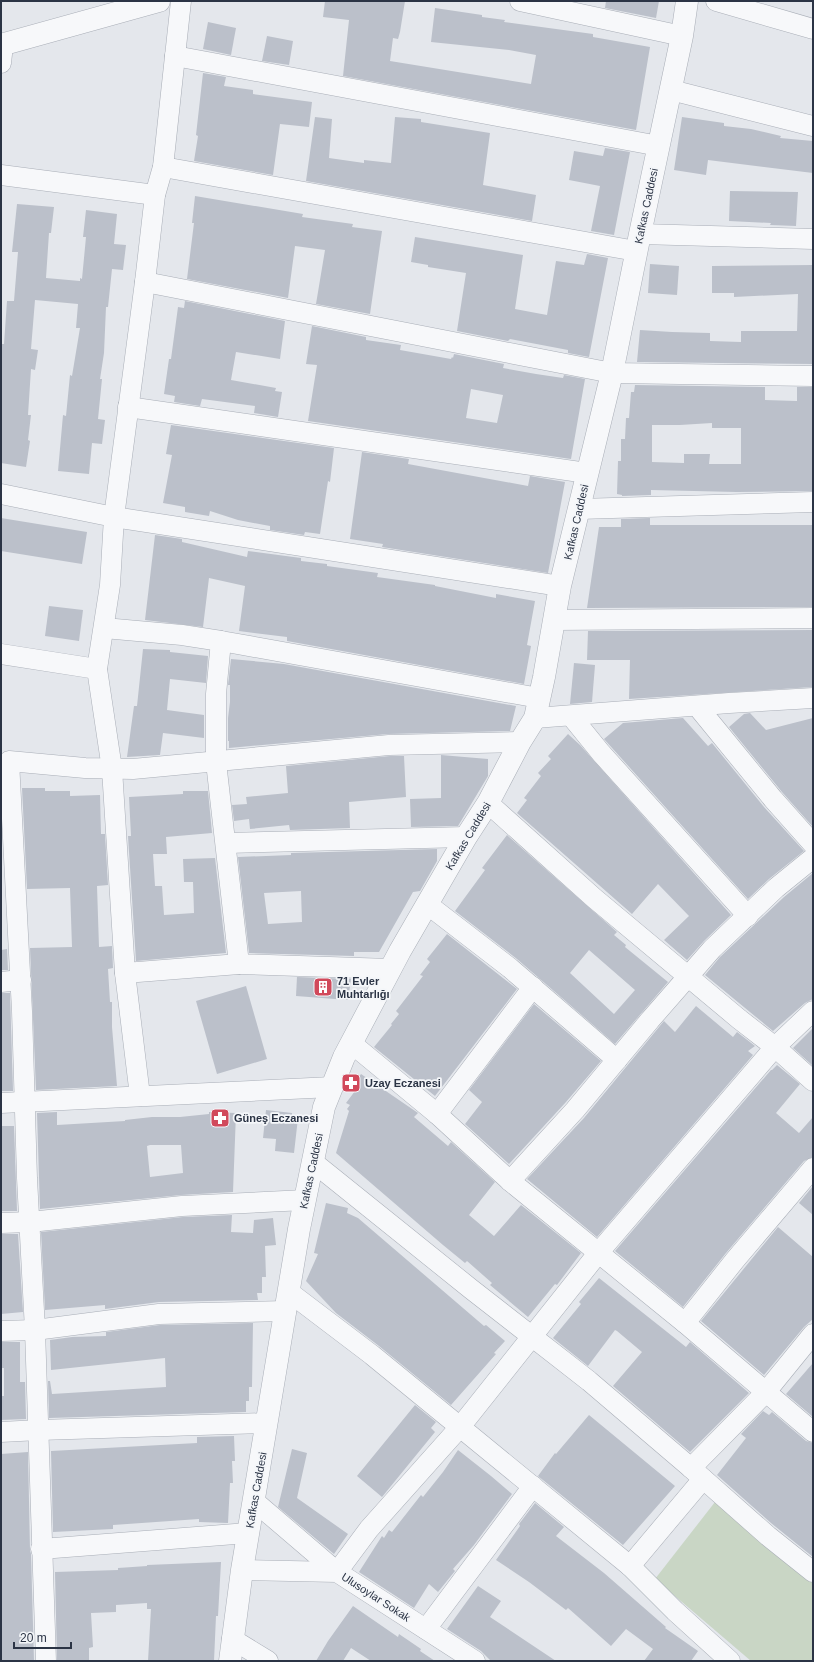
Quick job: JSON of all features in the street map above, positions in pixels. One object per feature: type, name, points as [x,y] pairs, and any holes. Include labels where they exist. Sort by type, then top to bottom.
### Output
[{"type":"street","points":[[2,51],[159,1]]},
{"type":"street","points":[[140,1096],[125,973],[112,769],[97,669],[110,584],[114,517],[155,195],[163,166],[181,1]]},
{"type":"street","points":[[520,1],[682,36]]},
{"type":"street","name":"Kafkas Caddesi","points":[[230,1661],[242,1570],[288,1301],[298,1229],[324,1107],[344,1057],[390,969],[466,837],[488,803],[537,708],[560,586],[612,373],[682,36],[687,1]]},
{"type":"street","points":[[716,1],[813,29]]},
{"type":"street","points":[[175,56],[659,146]]},
{"type":"street","points":[[671,90],[813,126]]},
{"type":"street","points":[[163,166],[638,242],[813,238]]},
{"type":"street","points":[[1,175],[155,195]]},
{"type":"street","points":[[145,282],[612,373],[813,376]]},
{"type":"street","points":[[128,407],[587,473]]},
{"type":"street","points":[[1,494],[114,517],[560,586]]},
{"type":"street","points":[[579,509],[813,502]]},
{"type":"street","points":[[554,620],[813,618]]},
{"type":"street","points":[[104,628],[221,640],[571,716],[813,698]]},
{"type":"street","points":[[221,640],[216,694],[216,762],[239,964]]},
{"type":"street","points":[[1,654],[97,669]]},
{"type":"street","points":[[697,706],[773,799],[813,844]]},
{"type":"street","points":[[571,716],[601,753],[748,916]]},
{"type":"street","points":[[46,1661],[41,1549],[39,1430],[27,1178],[21,980],[8,862],[5,761],[112,769],[133,769],[389,745],[520,742]]},
{"type":"street","points":[[488,803],[594,898],[813,1081]]},
{"type":"street","points":[[226,843],[466,837]]},
{"type":"street","points":[[510,1180],[575,1110],[712,949],[776,888],[813,858]]},
{"type":"street","points":[[427,904],[510,968],[617,1060]]},
{"type":"street","points":[[125,973],[239,964],[390,969]]},
{"type":"street","points":[[1,982],[21,980]]},
{"type":"street","points":[[437,1114],[532,987]]},
{"type":"street","points":[[254,1501],[337,1572],[370,1529],[460,1426],[599,1252],[774,1047],[813,1011]]},
{"type":"street","points":[[351,1043],[437,1114],[510,1180],[685,1323],[765,1393],[813,1432]]},
{"type":"street","points":[[1,1103],[332,1087]]},
{"type":"street","points":[[313,1162],[471,1289],[589,1381],[768,1536],[813,1572]]},
{"type":"street","points":[[685,1323],[735,1260],[813,1168]]},
{"type":"street","points":[[1,1222],[30,1222],[182,1206],[305,1200]]},
{"type":"street","points":[[1,1331],[35,1330],[159,1314],[288,1301],[372,1354],[630,1566],[727,1660]]},
{"type":"street","points":[[630,1566],[697,1473],[813,1334]]},
{"type":"street","points":[[1,1432],[267,1423]]},
{"type":"street","points":[[426,1629],[533,1486]]},
{"type":"street","points":[[41,1549],[248,1533]]},
{"type":"street","name":"Ulusoylar Sokak","points":[[242,1570],[337,1572],[475,1661]]},
{"type":"street","points":[[232,1639],[268,1661]]},
{"type":"green space","points":[[715,1502],[813,1580],[813,1661],[751,1661],[655,1579]]},
{"type":"building","points":[[325,1],[405,1],[398,39],[393,38],[390,61],[531,84],[536,55],[509,50],[431,42],[435,8],[482,15],[482,17],[505,20],[504,22],[593,34],[593,37],[650,47],[636,130],[343,76],[349,20],[323,17]]},
{"type":"building","points":[[606,1],[659,1],[656,18],[605,8]]},
{"type":"building","points":[[208,22],[236,28],[231,55],[203,49]]},
{"type":"building","points":[[267,36],[293,41],[289,65],[262,61]]},
{"type":"building","points":[[203,73],[226,77],[224,86],[253,90],[253,94],[312,102],[309,127],[280,124],[273,175],[194,161],[198,136],[196,135]]},
{"type":"building","points":[[315,117],[332,119],[329,158],[364,163],[364,160],[391,163],[395,117],[421,119],[421,122],[490,133],[483,185],[536,195],[532,221],[306,181]]},
{"type":"building","points":[[682,117],[724,123],[724,126],[751,129],[781,136],[780,138],[813,141],[813,173],[708,160],[706,175],[674,170]]},
{"type":"building","points":[[605,148],[630,152],[614,235],[591,231],[600,186],[569,180],[574,151],[603,156]]},
{"type":"building","points":[[730,191],[798,192],[796,226],[729,221]]},
{"type":"building","points":[[195,196],[303,214],[302,217],[353,224],[352,227],[382,231],[370,314],[316,304],[325,250],[295,246],[288,298],[187,279],[194,223],[192,223]]},
{"type":"building","points":[[17,204],[54,207],[51,233],[49,233],[46,278],[80,281],[80,278],[82,279],[86,237],[83,237],[86,210],[117,214],[114,244],[126,245],[123,270],[112,269],[108,307],[106,307],[104,353],[100,379],[102,379],[98,419],[105,420],[102,444],[92,443],[89,474],[58,471],[63,415],[66,416],[70,375],[72,376],[80,328],[76,328],[78,304],[35,300],[31,349],[38,350],[35,370],[31,369],[28,415],[31,415],[28,440],[30,441],[26,467],[1,463],[1,344],[4,344],[7,301],[14,301],[18,252],[12,252]]},
{"type":"building","points":[[415,237],[523,255],[515,309],[547,315],[556,261],[584,265],[587,254],[608,258],[589,357],[568,353],[568,350],[510,339],[508,341],[457,331],[466,273],[428,267],[428,265],[411,262]]},
{"type":"building","points":[[650,264],[679,266],[677,295],[648,293]]},
{"type":"building","points":[[813,265],[813,364],[637,362],[640,330],[710,333],[710,341],[741,342],[741,331],[797,331],[798,294],[734,297],[734,293],[712,293],[712,266]]},
{"type":"building","points":[[185,301],[285,321],[280,359],[236,352],[231,380],[276,388],[275,391],[282,392],[278,417],[254,413],[255,406],[202,399],[200,406],[174,402],[175,396],[164,394],[169,359],[171,359],[178,307],[184,308]]},
{"type":"building","points":[[312,326],[366,337],[366,340],[401,345],[400,350],[451,359],[452,357],[453,358],[454,354],[504,364],[503,368],[563,378],[564,375],[585,379],[571,459],[308,421],[317,365],[306,364]],"holes":[[[471,389],[503,395],[497,423],[466,418]]]},
{"type":"building","points":[[635,385],[765,387],[765,400],[797,401],[797,387],[813,387],[813,491],[737,492],[651,490],[651,495],[622,496],[617,494],[618,461],[621,461],[621,439],[625,439],[626,418],[629,418],[631,392],[634,392]],"holes":[[[712,423],[712,428],[741,428],[741,464],[709,464],[710,454],[684,454],[684,463],[652,462],[652,425]]]},
{"type":"building","points":[[171,425],[334,448],[330,482],[328,481],[320,534],[305,532],[304,535],[270,530],[270,526],[238,520],[210,511],[209,516],[185,512],[185,507],[163,503],[172,455],[166,454]]},
{"type":"building","points":[[362,452],[409,459],[408,464],[528,486],[530,476],[565,482],[548,573],[382,547],[383,544],[350,539]]},
{"type":"building","points":[[1,518],[87,532],[82,564],[1,551]]},
{"type":"building","points":[[650,518],[650,525],[813,525],[813,607],[587,608],[599,527],[621,527],[621,519]]},
{"type":"building","points":[[155,535],[182,539],[182,542],[247,557],[248,551],[301,558],[301,561],[378,573],[377,577],[435,585],[496,598],[496,594],[535,601],[527,645],[531,646],[524,684],[287,641],[287,637],[239,631],[245,586],[209,578],[203,627],[145,620]]},
{"type":"building","points":[[49,606],[83,610],[79,641],[45,636]]},
{"type":"building","points":[[813,630],[813,687],[629,699],[630,660],[587,660],[588,631]]},
{"type":"building","points":[[143,649],[170,650],[170,652],[208,656],[206,683],[170,679],[167,710],[204,715],[204,738],[163,733],[160,755],[127,757],[134,706],[137,706]]},
{"type":"building","points":[[231,659],[284,664],[516,706],[510,731],[388,734],[229,748],[228,718],[230,685],[228,685]]},
{"type":"building","points":[[574,663],[595,665],[592,702],[570,704]]},
{"type":"building","points":[[750,713],[766,730],[813,718],[813,827],[782,792],[729,727],[744,714]]},
{"type":"building","points":[[683,718],[708,746],[712,743],[764,807],[804,851],[769,879],[748,899],[604,739],[623,723]]},
{"type":"building","points":[[568,734],[580,745],[731,915],[687,960],[664,940],[689,916],[658,884],[632,914],[517,813],[527,800],[524,798],[541,776],[538,773],[551,759],[548,756]]},
{"type":"building","points":[[441,755],[488,759],[488,776],[458,826],[411,827],[410,799],[441,798]]},
{"type":"building","points":[[404,756],[406,797],[349,802],[350,828],[290,830],[289,825],[250,829],[249,819],[234,821],[232,805],[247,804],[246,797],[288,793],[286,766]]},
{"type":"building","points":[[22,788],[45,788],[45,791],[70,791],[70,796],[100,795],[101,834],[105,834],[108,885],[97,886],[99,947],[112,946],[113,968],[108,969],[110,1002],[112,1002],[112,1027],[117,1086],[36,1090],[30,948],[72,947],[70,888],[27,889]]},
{"type":"building","points":[[183,791],[208,791],[212,833],[166,837],[167,854],[153,854],[155,886],[162,886],[164,915],[194,913],[193,882],[184,882],[183,859],[215,858],[226,953],[136,961],[128,836],[131,836],[129,797],[183,794]]},
{"type":"building","points":[[507,835],[617,932],[614,935],[626,945],[625,947],[668,982],[615,1044],[517,959],[455,911],[485,870],[482,868]],"holes":[[[589,950],[635,990],[614,1014],[570,973]]]},
{"type":"building","points":[[437,849],[437,861],[420,891],[413,892],[379,952],[354,952],[354,956],[249,953],[238,857],[291,855],[291,853]],"holes":[[[301,891],[302,922],[268,924],[264,893]]]},
{"type":"building","points":[[813,873],[813,999],[805,1003],[773,1031],[705,975],[720,957],[784,897]]},
{"type":"building","points":[[447,934],[517,989],[435,1096],[374,1047],[399,1014],[396,1011],[423,976],[420,975],[430,962],[427,959]]},
{"type":"building","points":[[7,949],[8,970],[1,970],[1,950]]},
{"type":"building","name":"71 Evler Muhtarlığı","points":[[297,977],[351,979],[348,1000],[296,996]]},
{"type":"building","points":[[246,986],[267,1059],[217,1074],[196,1001]]},
{"type":"building","points":[[1,993],[10,993],[13,1091],[1,1091]]},
{"type":"building","points":[[534,1004],[601,1061],[566,1102],[509,1164],[465,1124],[482,1102],[469,1090]]},
{"type":"building","points":[[696,1006],[733,1037],[737,1032],[755,1046],[748,1051],[753,1055],[597,1237],[527,1179],[584,1118],[664,1021],[675,1032]]},
{"type":"building","points":[[813,1028],[813,1066],[793,1048]]},
{"type":"building","points":[[777,1065],[800,1084],[776,1113],[799,1133],[813,1117],[813,1157],[804,1161],[726,1253],[683,1307],[615,1251],[771,1070]]},
{"type":"building","points":[[361,1074],[418,1113],[414,1117],[448,1146],[451,1142],[495,1182],[469,1215],[494,1236],[521,1205],[581,1253],[557,1285],[555,1284],[528,1317],[490,1285],[492,1283],[467,1261],[465,1263],[443,1245],[336,1153],[349,1111],[347,1109],[350,1105],[346,1103],[355,1091],[351,1089]]},
{"type":"building","points":[[266,1110],[292,1113],[292,1117],[298,1118],[294,1153],[275,1151],[276,1139],[263,1138]]},
{"type":"building","points":[[57,1112],[57,1125],[125,1121],[152,1117],[180,1117],[209,1114],[209,1112],[236,1113],[233,1192],[181,1195],[40,1209],[37,1113]],"holes":[[[181,1145],[183,1173],[150,1177],[147,1146]]]},
{"type":"building","points":[[1,1126],[14,1126],[17,1211],[1,1211]]},
{"type":"building","points":[[813,1186],[813,1215],[799,1203]]},
{"type":"building","points":[[326,1203],[348,1208],[347,1213],[358,1218],[484,1326],[486,1325],[505,1341],[494,1353],[496,1354],[451,1405],[336,1313],[306,1281],[318,1254],[314,1253]]},
{"type":"building","points":[[232,1215],[231,1232],[253,1233],[254,1220],[273,1218],[276,1245],[265,1246],[266,1277],[262,1277],[262,1293],[257,1293],[258,1300],[159,1302],[105,1309],[105,1305],[45,1310],[41,1232],[183,1217]]},
{"type":"building","points":[[778,1227],[813,1257],[813,1319],[804,1327],[764,1375],[701,1321]]},
{"type":"building","points":[[1,1234],[18,1234],[23,1312],[1,1314]]},
{"type":"building","points":[[599,1278],[686,1347],[690,1342],[749,1393],[690,1452],[613,1386],[642,1352],[617,1331],[615,1330],[588,1366],[553,1338],[581,1304],[579,1302]]},
{"type":"building","points":[[253,1323],[252,1387],[249,1387],[249,1401],[246,1401],[246,1412],[49,1418],[48,1381],[50,1381],[52,1394],[166,1387],[165,1358],[51,1370],[50,1340],[72,1337],[106,1336],[106,1332],[160,1325]]},
{"type":"building","points":[[1,1342],[20,1342],[20,1382],[25,1382],[26,1419],[1,1420],[1,1396],[4,1396],[4,1368],[1,1368]]},
{"type":"building","points":[[813,1363],[813,1417],[786,1394]]},
{"type":"building","points":[[415,1405],[436,1422],[431,1428],[435,1432],[382,1497],[357,1476]]},
{"type":"building","points":[[763,1411],[769,1415],[772,1412],[806,1441],[813,1443],[813,1557],[771,1523],[717,1475],[746,1438],[741,1434]]},
{"type":"building","points":[[589,1415],[675,1486],[623,1545],[538,1476],[555,1453],[556,1454]]},
{"type":"building","points":[[234,1436],[235,1461],[232,1461],[233,1483],[230,1483],[228,1523],[199,1522],[199,1519],[113,1525],[113,1529],[53,1532],[51,1451],[197,1443],[197,1437]]},
{"type":"building","points":[[292,1449],[307,1453],[297,1498],[348,1534],[334,1554],[278,1507]]},
{"type":"building","points":[[458,1450],[512,1494],[474,1545],[453,1569],[455,1571],[438,1592],[429,1584],[414,1608],[359,1572],[382,1536],[384,1538],[389,1530],[392,1532],[421,1495],[423,1497]]},
{"type":"building","points":[[28,1452],[34,1661],[1,1661],[1,1454]]},
{"type":"building","points":[[535,1503],[564,1527],[556,1536],[604,1573],[666,1627],[665,1628],[698,1651],[691,1661],[644,1661],[653,1649],[626,1629],[611,1646],[568,1608],[566,1610],[529,1582],[496,1560],[520,1526],[519,1524]]},
{"type":"building","points":[[221,1562],[214,1661],[148,1661],[151,1609],[147,1609],[147,1603],[116,1605],[116,1612],[91,1613],[93,1647],[89,1648],[89,1661],[57,1661],[55,1572],[118,1570],[118,1568],[147,1565]]},
{"type":"building","points":[[478,1586],[501,1601],[490,1617],[556,1661],[491,1661],[481,1651],[447,1629]]},
{"type":"building","points":[[353,1606],[398,1637],[399,1634],[421,1649],[420,1651],[435,1661],[371,1661],[351,1648],[343,1661],[316,1661],[328,1641]]},
{"type":"place","name":"71 Evler Muhtarlığı","points":[[323,987]]},
{"type":"place","name":"Uzay Eczanesi","points":[[351,1083]]},
{"type":"place","name":"Güneş Eczanesi","points":[[220,1118]]}]
